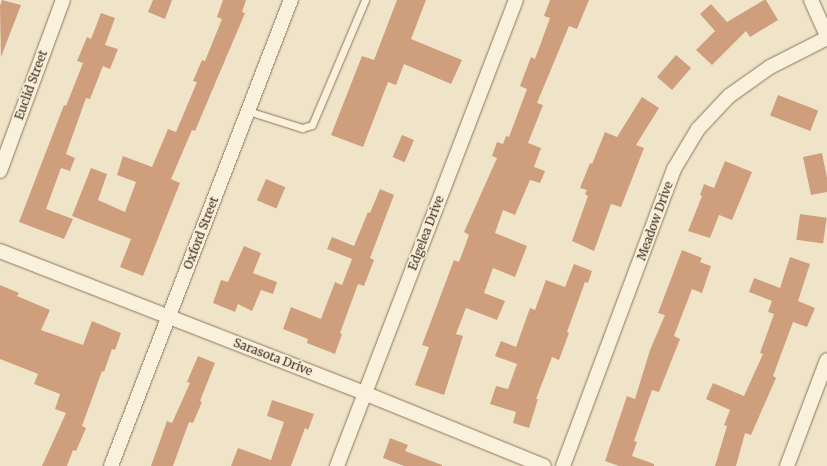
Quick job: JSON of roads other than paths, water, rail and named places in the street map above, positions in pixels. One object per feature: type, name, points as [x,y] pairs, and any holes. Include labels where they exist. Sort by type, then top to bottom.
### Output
[{"type":"street","name":"Euclid Street","points":[[0,171],[63,0]]},
{"type":"street","name":"Oxford Street","points":[[111,466],[291,0]]},
{"type":"street","name":"Edgelea Drive","points":[[337,466],[516,0]]},
{"type":"street","points":[[812,0],[827,37]]},
{"type":"street","name":"Meadow Drive","points":[[563,466],[674,168],[698,129],[728,96],[770,67],[827,37]]},
{"type":"street","name":"Sarasota Drive","points":[[0,251],[364,393],[544,466]]},
{"type":"street","points":[[787,466],[827,360]]},
{"type":"lane","points":[[248,111],[302,128],[312,125],[365,0]]}]
